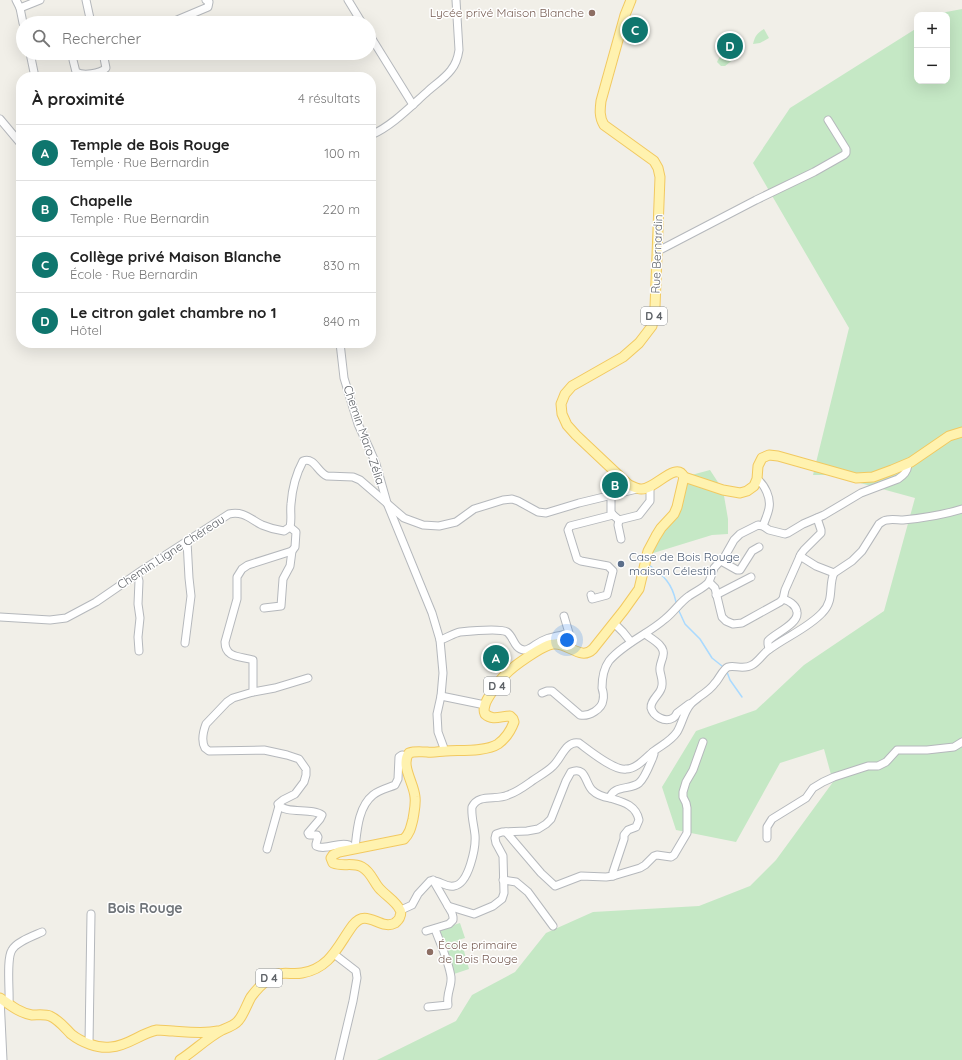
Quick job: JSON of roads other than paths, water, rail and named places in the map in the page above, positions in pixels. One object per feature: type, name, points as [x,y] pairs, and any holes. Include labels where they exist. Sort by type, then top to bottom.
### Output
[{"type":"main road","name":"Rue Bernardin","points":[[631,0],[625,15],[603,93],[601,118],[604,125],[654,161],[658,168],[660,177],[658,251],[655,307],[652,326],[639,343],[623,357],[572,386],[565,394],[561,404],[562,414],[567,425],[629,485],[637,489]]},
{"type":"main road","points":[[637,489],[650,487],[672,472],[678,471],[682,473],[684,477],[723,490],[740,493],[747,491],[754,486],[757,479],[758,466],[762,458],[769,455],[778,456],[856,478],[873,477],[908,463],[949,436],[962,432]]},
{"type":"main road","name":"D 4","points":[[407,756],[409,752],[414,751],[467,751],[488,748],[496,745],[501,741],[514,722],[510,716],[488,717],[485,714],[484,705],[505,674],[544,646],[561,644],[581,653],[588,653],[593,649],[639,589],[648,551],[661,528],[674,514],[684,477]]},
{"type":"main road","points":[[401,910],[378,888],[369,872],[364,868],[351,864],[338,865],[333,863],[330,858],[332,855],[339,852],[404,839],[408,835],[411,830],[416,800],[406,766],[405,760],[407,756]]},
{"type":"main road","name":"D 4","points":[[2,1001],[24,1013],[50,1016],[59,1022],[72,1035],[90,1044],[102,1047],[112,1047],[158,1030],[208,1035],[223,1030],[238,1021],[251,997],[271,976],[277,973],[301,973],[310,971],[323,964],[334,954],[358,920],[368,918],[385,924],[391,924],[400,918],[401,910]]},
{"type":"main road","points":[[180,1060],[208,1035]]},
{"type":"street","points":[[16,0],[22,16]]},
{"type":"street","points":[[20,8],[40,0]]},
{"type":"street","points":[[86,0],[89,16]]},
{"type":"street","points":[[187,16],[208,7],[209,2],[206,0]]},
{"type":"street","points":[[348,0],[358,16]]},
{"type":"street","points":[[376,133],[413,105],[447,74],[454,65],[457,60],[459,50],[456,0]]},
{"type":"street","points":[[376,45],[413,105]]},
{"type":"street","points":[[33,60],[34,72]]},
{"type":"street","points":[[73,60],[76,72]]},
{"type":"street","points":[[105,60],[106,66],[105,72]]},
{"type":"street","points":[[0,119],[16,138]]},
{"type":"street","points":[[658,251],[756,200],[814,172],[844,155],[846,153],[846,149],[828,120]]},
{"type":"street","name":"Chemin Maro Zélia","points":[[341,348],[344,378],[358,424],[376,464],[387,503],[434,618],[440,640],[443,673],[441,696],[437,714],[438,732],[445,751]]},
{"type":"street","points":[[264,608],[281,606],[283,579],[290,566],[292,551],[295,547],[296,532],[290,527],[292,520],[290,505],[294,485],[303,461],[312,461],[319,471],[327,476],[353,477],[360,480],[404,518],[423,524],[439,526],[456,522],[474,509],[503,500],[518,501],[538,512],[546,513],[579,503],[637,489]]},
{"type":"street","points":[[542,693],[547,690],[552,691],[580,715],[595,711],[600,707],[603,700],[602,684],[608,664],[612,658],[631,642],[645,634],[665,619],[689,596],[709,582],[713,570],[730,549],[734,540],[740,534],[758,525],[769,530],[785,534],[788,533],[860,493],[898,479],[903,476],[908,468],[908,463]]},
{"type":"street","points":[[757,479],[761,482],[770,507],[763,526]]},
{"type":"street","points":[[619,520],[639,515],[650,501],[650,487]]},
{"type":"street","points":[[611,496],[611,512],[619,520]]},
{"type":"street","points":[[645,634],[661,646],[664,651],[660,670],[663,685],[651,708],[653,714],[668,720],[673,718],[677,713],[709,690],[728,667],[733,666],[739,668],[753,665],[769,649],[798,632],[816,618],[829,602],[832,577],[834,573],[852,561],[862,551],[882,521],[928,517],[962,509]]},
{"type":"street","name":"Chemin Ligne Chéreau","points":[[0,617],[50,620],[66,618],[96,602],[229,514],[234,513],[246,515],[261,524],[277,530],[284,531],[290,527]]},
{"type":"street","points":[[591,595],[592,599],[607,595],[613,571],[608,566],[577,559],[568,530],[570,526],[613,515]]},
{"type":"street","points":[[709,582],[715,588],[722,617],[726,621],[733,624],[742,623],[783,599],[785,590],[800,556],[821,533],[817,518]]},
{"type":"street","points":[[619,520],[618,525],[621,539]]},
{"type":"street","points":[[185,643],[191,596],[187,541]]},
{"type":"street","points":[[721,561],[737,570],[740,570],[752,552],[759,547]]},
{"type":"street","points":[[253,692],[253,660],[229,654],[225,647],[225,642],[237,599],[237,577],[242,569],[248,564],[292,551]]},
{"type":"street","points":[[800,556],[816,566],[834,573]]},
{"type":"street","points":[[137,574],[139,581],[138,604],[140,613],[138,637],[139,651]]},
{"type":"street","points":[[716,595],[752,577]]},
{"type":"street","points":[[769,649],[768,644],[770,639],[794,621],[797,615],[794,606],[783,599]]},
{"type":"street","points":[[440,640],[459,632],[501,630],[510,635],[516,645],[524,650],[549,637],[569,633],[564,616]]},
{"type":"street","points":[[614,623],[631,642]]},
{"type":"street","points":[[267,849],[279,806],[278,804],[295,794],[304,782],[306,769],[299,759],[287,754],[264,750],[209,751],[202,743],[204,728],[227,702],[233,698],[308,678]]},
{"type":"street","points":[[441,696],[484,705]]},
{"type":"street","points":[[401,910],[412,905],[418,894],[428,882],[433,880],[451,887],[456,886],[465,877],[470,863],[475,839],[471,811],[473,803],[477,800],[481,798],[498,798],[513,793],[545,773],[552,767],[570,745],[574,743],[579,743],[612,765],[621,769],[626,770],[635,766],[674,736],[680,727],[690,704]]},
{"type":"street","points":[[506,832],[541,873],[555,886],[581,876],[606,877],[640,868],[657,855],[674,856],[677,853],[687,832],[687,808],[683,797],[683,792],[686,782],[693,770],[702,742]]},
{"type":"street","points":[[768,838],[767,827],[772,818],[806,798],[813,788],[823,782],[868,766],[878,766],[886,762],[897,750],[927,750],[954,747],[962,742]]},
{"type":"street","points":[[610,798],[610,795],[613,792],[638,784],[641,781],[653,758],[653,752]]},
{"type":"street","points":[[279,806],[281,808],[319,813],[322,815],[308,833],[308,835],[317,835],[316,846],[318,848],[344,843],[353,848],[361,814],[367,801],[373,795],[396,785],[398,779],[399,757],[407,756]]},
{"type":"street","points":[[448,906],[474,914],[488,908],[502,899],[504,893],[503,856],[496,843],[496,834],[538,829],[549,822],[566,782],[571,772],[574,771],[582,772],[588,785],[594,792],[603,797],[626,802],[631,806],[638,817],[639,820],[636,827],[628,830],[624,835],[613,876]]},
{"type":"street","points":[[426,931],[450,924],[454,917],[433,880]]},
{"type":"street","points":[[504,880],[516,882],[528,892],[553,926]]},
{"type":"street","points":[[90,1044],[91,914]]},
{"type":"street","points":[[428,1007],[448,1005],[446,997],[451,978],[435,929]]},
{"type":"street","points":[[3,1060],[1,1037],[2,1001],[12,949],[21,942],[42,932]]},
{"type":"street","points":[[334,954],[356,971],[357,978],[339,1060]]},
{"type":"waterway","points":[[649,565],[667,580],[676,602]]},
{"type":"waterway","points":[[679,611],[685,624],[700,639],[712,658],[722,666]]},
{"type":"waterway","points":[[727,672],[730,680],[742,697]]},
{"type":"place","name":"Lycée privé Maison Blanche","points":[[592,13]]},
{"type":"place","name":"Collège privé Maison Blanche","points":[[635,30]]},
{"type":"place","name":"Le citron galet chambre no 1","points":[[730,46]]},
{"type":"place","name":"Chapelle","points":[[615,485]]},
{"type":"place","name":"Case de Bois Rouge maison Célestin","points":[[621,564]]},
{"type":"place","name":"Temple de Bois Rouge","points":[[496,658]]},
{"type":"place","name":"École primaire de Bois Rouge","points":[[430,952]]},
{"type":"district","name":"Bois Rouge","points":[[145,908]]}]
